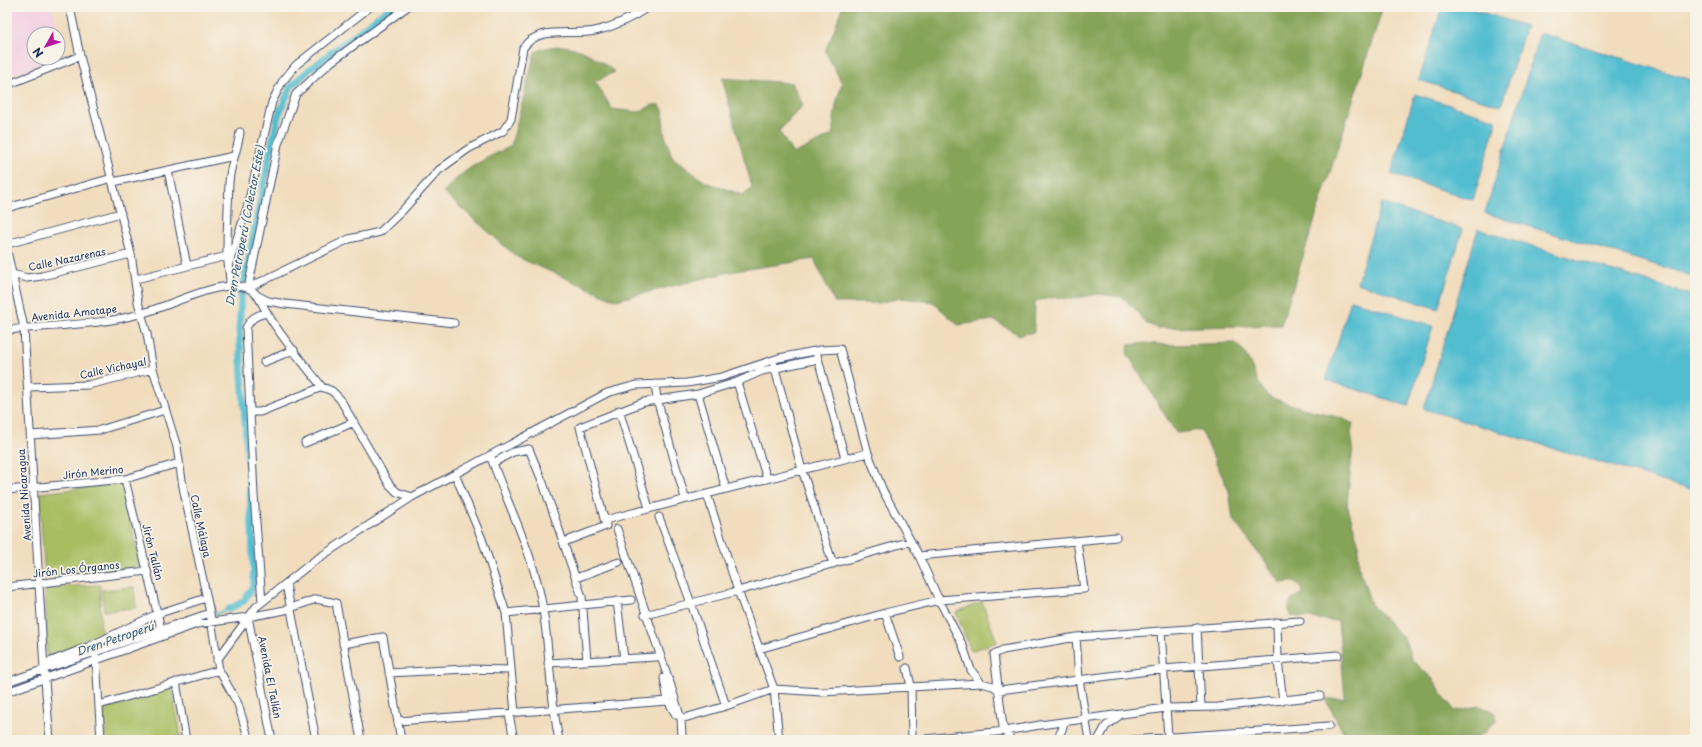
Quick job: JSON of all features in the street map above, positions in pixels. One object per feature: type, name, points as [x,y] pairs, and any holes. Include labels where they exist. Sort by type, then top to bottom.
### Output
[{"type":"street","name":"Calle Málaga","points":[[70,7],[80,56],[132,254],[138,302],[154,369],[177,447],[210,613],[219,670],[238,704],[249,740]]},
{"type":"street","points":[[228,260],[247,208],[272,102],[279,87],[296,65],[370,7]]},
{"type":"street","points":[[248,288],[278,144],[296,94],[331,62],[406,7]]},
{"type":"street","points":[[248,288],[349,239],[380,232],[439,170],[468,149],[503,131],[511,119],[523,48],[530,39],[544,34],[596,31],[623,21],[648,7]]},
{"type":"street","points":[[7,85],[80,56]]},
{"type":"street","points":[[240,132],[238,148],[234,156],[229,184],[228,260],[230,285],[248,288],[258,296],[268,301],[284,304],[454,324]]},
{"type":"street","points":[[7,208],[112,180],[234,156]]},
{"type":"street","points":[[168,170],[187,266]]},
{"type":"street","points":[[7,244],[121,213]]},
{"type":"street","name":"Avenida Nicaragua","points":[[7,251],[10,274],[24,328],[44,667],[50,740]]},
{"type":"street","name":"Calle Nazarenas","points":[[10,274],[26,278],[42,276],[132,254]]},
{"type":"street","points":[[136,279],[187,266],[228,260]]},
{"type":"street","name":"Avenida Amotape","points":[[7,330],[107,320],[142,314],[216,288],[230,285]]},
{"type":"street","points":[[258,296],[267,314],[322,386],[332,391],[340,399],[389,484],[399,505]]},
{"type":"street","points":[[262,602],[246,328],[250,319],[257,315],[267,314],[273,307],[284,304]]},
{"type":"street","points":[[217,660],[248,617],[262,602],[314,561],[412,497],[607,393],[636,385],[687,382],[722,376],[773,360],[816,351],[840,349],[868,453],[883,490],[919,556],[939,600],[964,646],[971,670],[981,683]]},
{"type":"street","points":[[264,362],[294,350]]},
{"type":"street","points":[[816,351],[845,458]]},
{"type":"street","points":[[564,542],[605,528],[606,526],[580,427],[619,410],[657,399],[698,394],[737,382],[762,371],[818,359]]},
{"type":"street","points":[[773,360],[802,470],[833,564]]},
{"type":"street","name":"Calle Vichayal","points":[[28,386],[88,385],[154,369]]},
{"type":"street","points":[[737,382],[767,479]]},
{"type":"street","points":[[655,384],[657,399],[685,498]]},
{"type":"street","points":[[250,412],[260,412],[322,386]]},
{"type":"street","points":[[698,394],[726,489]]},
{"type":"street","points":[[31,435],[100,430],[165,410]]},
{"type":"street","points":[[619,410],[649,508]]},
{"type":"street","points":[[305,443],[354,422]]},
{"type":"street","points":[[493,463],[513,452],[529,449],[576,578],[583,605],[587,661]]},
{"type":"street","points":[[605,520],[685,498],[707,494],[868,453]]},
{"type":"street","points":[[490,455],[532,566],[543,609],[553,709],[559,740]]},
{"type":"street","name":"Jirón Merino","points":[[7,490],[125,480],[179,463]]},
{"type":"street","points":[[456,474],[482,539],[506,614],[511,670],[514,740]]},
{"type":"street","name":"Jirón Tallán","points":[[125,480],[161,629]]},
{"type":"street","points":[[389,484],[397,492],[412,497]]},
{"type":"street","points":[[707,494],[738,591],[774,689],[779,740]]},
{"type":"street","points":[[659,517],[691,603],[726,706]]},
{"type":"street","points":[[617,529],[681,719],[682,738]]},
{"type":"street","points":[[919,556],[1116,537]]},
{"type":"street","points":[[645,615],[738,591],[911,541]]},
{"type":"street","points":[[759,649],[885,613],[939,600],[1084,589],[1077,541]]},
{"type":"street","points":[[576,578],[619,562]]},
{"type":"street","name":"Jirón Los Órganos","points":[[7,587],[147,571]]},
{"type":"street","points":[[286,584],[316,740]]},
{"type":"street","points":[[7,682],[44,667],[158,614],[206,598]]},
{"type":"street","points":[[7,692],[197,624],[248,617],[291,608],[316,599],[336,603],[361,740]]},
{"type":"street","points":[[506,614],[631,600]]},
{"type":"street","points":[[617,601],[624,659]]},
{"type":"street","points":[[44,667],[95,652],[210,613]]},
{"type":"street","points":[[885,613],[900,657]]},
{"type":"street","name":"Avenida El Tallán","points":[[248,617],[272,740]]},
{"type":"street","points":[[1011,740],[1003,727],[994,654],[1003,650],[1076,637],[1300,621]]},
{"type":"street","points":[[1277,622],[1278,661],[1283,701]]},
{"type":"street","points":[[1197,628],[1201,707]]},
{"type":"street","points":[[1161,631],[1168,737]]},
{"type":"street","points":[[343,644],[383,637],[401,740]]},
{"type":"street","points":[[1076,637],[1080,679],[1089,740]]},
{"type":"street","points":[[95,652],[101,740]]},
{"type":"street","points":[[548,664],[624,659],[655,655],[665,680],[668,701],[675,711],[682,738]]},
{"type":"street","points":[[681,719],[726,706],[774,689],[822,692],[981,683],[993,686],[998,690],[1164,669],[1338,655]]},
{"type":"street","points":[[907,668],[911,686],[913,740],[1005,732],[1166,708],[1218,707],[1320,696]]},
{"type":"street","points":[[389,673],[466,669],[511,670]]},
{"type":"street","points":[[98,705],[219,670]]},
{"type":"street","points":[[176,682],[184,740]]},
{"type":"street","points":[[398,721],[668,701]]},
{"type":"street","points":[[1098,740],[1106,726],[1121,714]]},
{"type":"street","points":[[1056,740],[1064,722]]},
{"type":"street","points":[[1131,740],[1247,731],[1276,731],[1329,726]]},
{"type":"street","points":[[1247,731],[1248,740]]},
{"type":"shaded area","points":[[7,7],[53,7],[57,26],[26,26],[26,66],[34,66],[7,77]]},
{"type":"green space","points":[[842,7],[1383,7],[1281,325],[1158,328],[1145,323],[1136,310],[1122,297],[1099,294],[1070,299],[1056,297],[1035,301],[1034,332],[1019,335],[993,320],[958,325],[933,302],[902,298],[877,303],[835,303],[814,259],[729,272],[616,300],[517,257],[443,192],[451,183],[467,170],[511,146],[535,52],[557,46],[578,49],[587,53],[615,72],[595,81],[612,109],[638,112],[653,105],[660,105],[663,110],[664,132],[672,157],[705,182],[743,195],[752,187],[722,78],[792,83],[803,105],[779,131],[793,154],[832,135],[836,104],[842,83],[825,51]]},
{"type":"green space","points":[[1144,343],[1171,345],[1235,343],[1241,348],[1249,360],[1258,381],[1266,394],[1270,397],[1342,418],[1353,424],[1351,433],[1353,446],[1347,504],[1358,542],[1359,567],[1371,604],[1405,640],[1412,660],[1434,680],[1455,711],[1479,706],[1495,712],[1496,721],[1485,732],[1474,738],[1463,740],[1348,740],[1325,699],[1345,698],[1338,621],[1290,616],[1290,602],[1302,593],[1301,587],[1294,582],[1281,583],[1233,520],[1229,491],[1201,430],[1176,433],[1127,353],[1129,345]]},
{"type":"green space","points":[[121,484],[141,567],[45,578],[39,493]]},
{"type":"green space","points":[[100,585],[101,635],[47,657],[45,587]]},
{"type":"green space","points":[[134,587],[136,608],[104,611],[102,590]]},
{"type":"green space","points":[[982,602],[997,642],[971,651],[956,612]]},
{"type":"green space","points":[[172,686],[181,736],[154,740],[105,740],[104,709]]},
{"type":"water","points":[[1442,7],[1466,7],[1526,26],[1501,106],[1419,80]]},
{"type":"water","points":[[1540,33],[1695,81],[1695,277],[1485,213]]},
{"type":"water","points":[[1415,94],[1497,120],[1473,200],[1391,174]]},
{"type":"water","points":[[1381,203],[1463,229],[1438,309],[1357,283]]},
{"type":"water","points":[[1478,229],[1695,296],[1695,491],[1424,409]]},
{"type":"water","points":[[1351,300],[1433,326],[1408,406],[1326,380]]},
{"type":"waterway","name":"Dren Petroperú (Colector Este)","points":[[229,609],[244,601],[254,585],[252,525],[239,330],[241,297],[278,116],[291,86],[310,69],[391,7]]},
{"type":"waterway","name":"Dren Petroperú","points":[[213,615],[229,609]]}]
